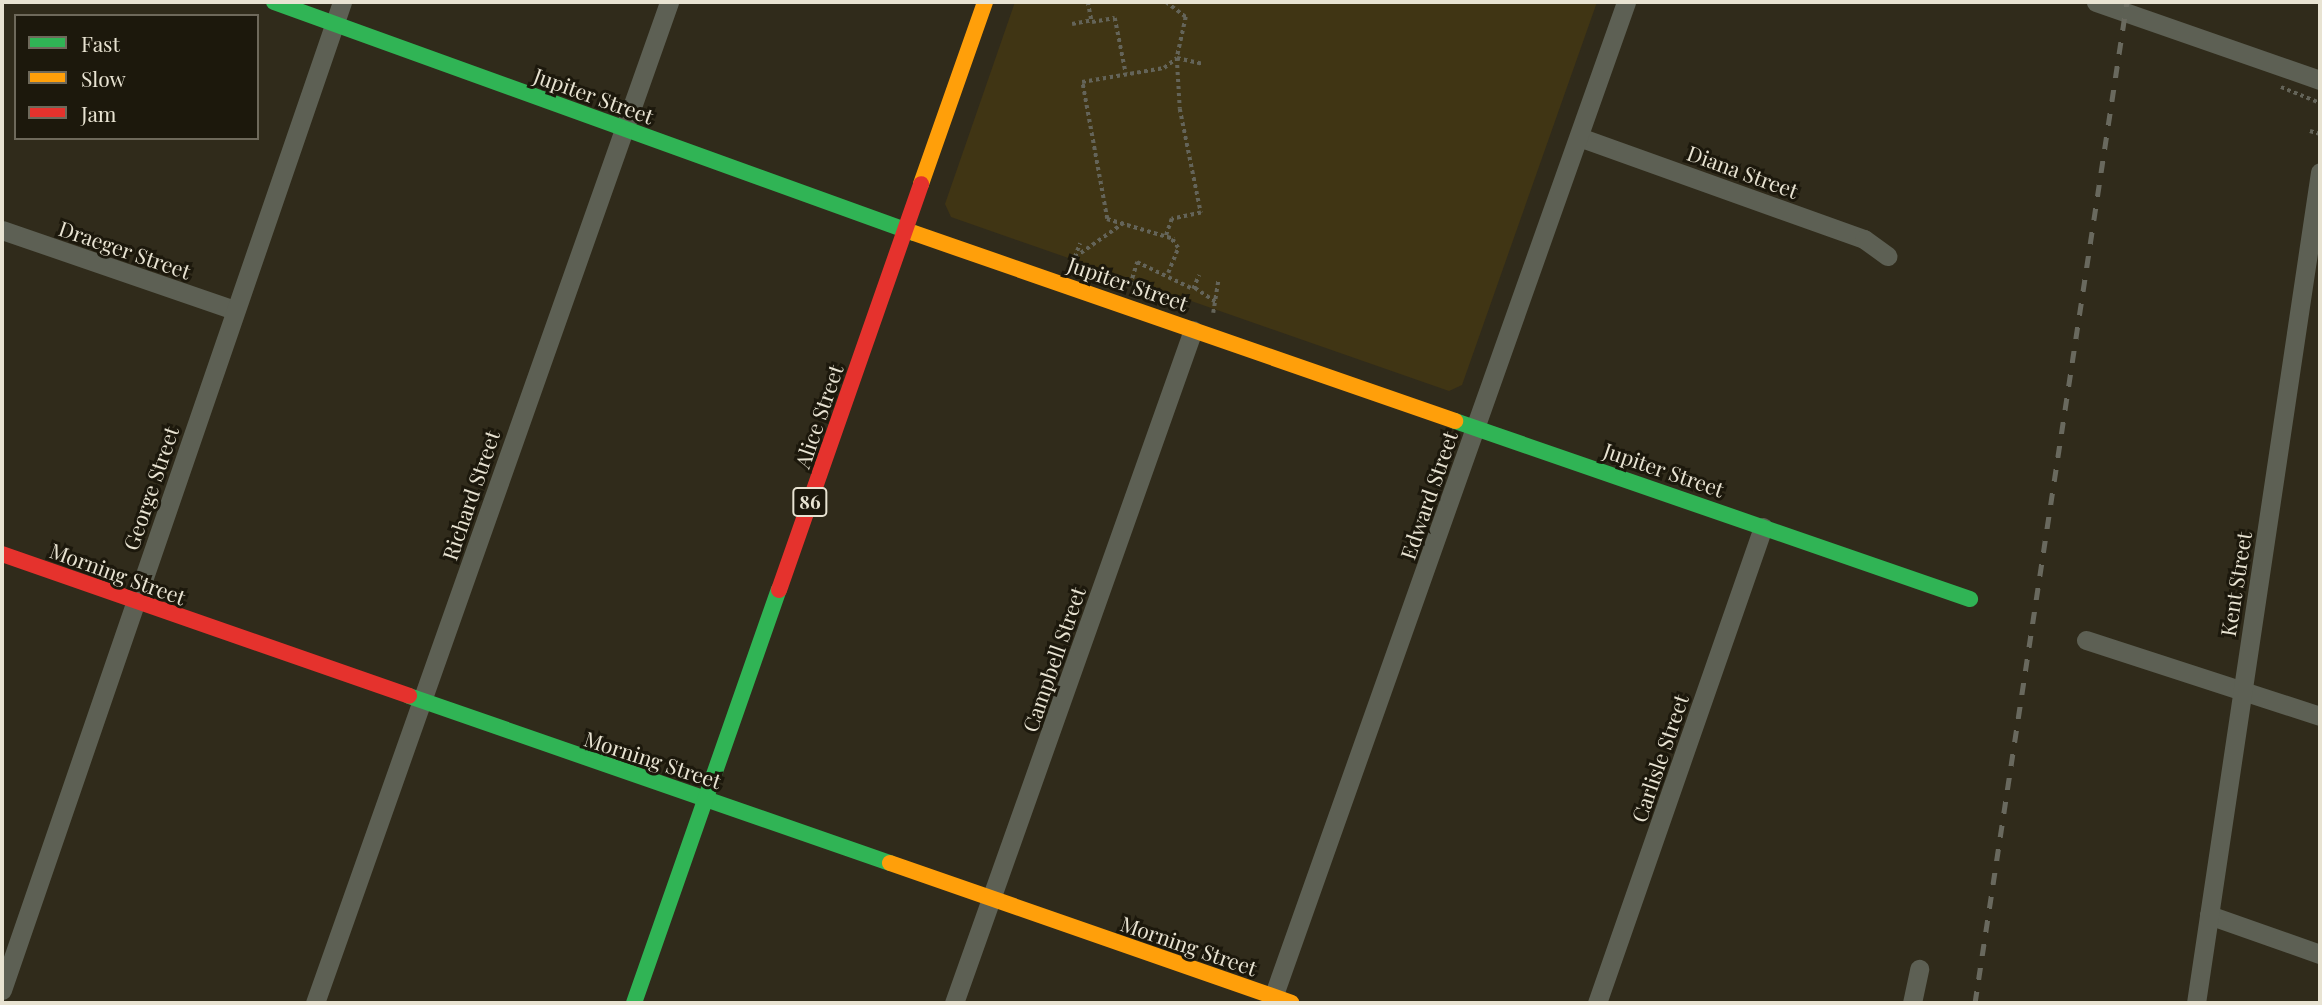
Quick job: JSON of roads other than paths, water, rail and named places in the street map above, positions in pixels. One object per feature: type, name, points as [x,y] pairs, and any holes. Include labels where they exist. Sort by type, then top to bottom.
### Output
[{"type":"street","name":"Jupiter Street","points":[[274,2],[622,130],[905,230],[1970,599]]},
{"type":"street","name":"George Street","points":[[2,990],[342,2]]},
{"type":"street","name":"Richard Street","points":[[315,1003],[669,2]]},
{"type":"street","name":"Alice Street","points":[[634,1003],[985,2]]},
{"type":"street","name":"Edward Street","points":[[1279,1001],[1626,2]]},
{"type":"street","points":[[2096,2],[2320,80]]},
{"type":"street","name":"Diana Street","points":[[1579,136],[1864,239],[1887,256]]},
{"type":"street","name":"Kent Street","points":[[2196,1003],[2320,172]]},
{"type":"street","name":"Draeger Street","points":[[2,230],[234,310]]},
{"type":"street","name":"Campbell Street","points":[[954,1003],[1193,330]]},
{"type":"street","name":"Carlisle Street","points":[[1597,1003],[1763,527]]},
{"type":"street","name":"Morning Street","points":[[2,554],[421,702],[992,898],[1279,1001]]},
{"type":"street","points":[[2087,640],[2320,716]]},
{"type":"street","points":[[2209,915],[2320,954]]},
{"type":"street","points":[[1912,1003],[1919,969]]},
{"type":"railway","points":[[1975,1003],[2127,2]]}]
